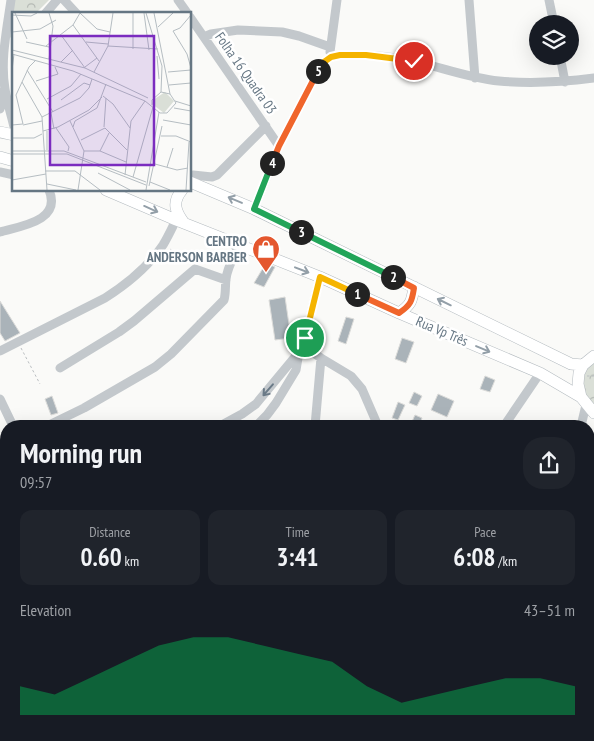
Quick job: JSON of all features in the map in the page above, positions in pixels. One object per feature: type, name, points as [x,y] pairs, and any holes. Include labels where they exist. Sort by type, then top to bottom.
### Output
[{"type":"main road","name":"Rua Vp Três","points":[[192,179],[570,364],[583,365]]},
{"type":"main road","name":"Rua Vp Três","points":[[112,191],[131,194],[180,221],[320,277],[540,373],[587,405]]},
{"type":"main road","points":[[180,221],[175,205],[176,198],[181,191]]},
{"type":"main road","points":[[399,313],[412,301],[414,288]]},
{"type":"main road","points":[[587,405],[578,384],[579,373],[583,365],[594,356]]},
{"type":"street","points":[[11,0],[2,52],[2,66],[12,118]]},
{"type":"street","points":[[47,12],[58,0]]},
{"type":"street","points":[[64,0],[75,12]]},
{"type":"street","points":[[178,0],[187,12]]},
{"type":"street","points":[[331,57],[330,47],[338,0]]},
{"type":"street","points":[[470,0],[475,78]]},
{"type":"street","points":[[549,0],[552,15]]},
{"type":"street","name":"Folha 16 Quadra 03","points":[[191,18],[279,146]]},
{"type":"street","points":[[204,37],[211,34],[238,30],[282,32],[330,47]]},
{"type":"street","points":[[254,209],[279,146],[318,71],[324,62],[331,57],[366,55],[395,58],[414,61],[475,78],[500,81],[565,82],[594,78]]},
{"type":"street","points":[[562,65],[565,82]]},
{"type":"street","points":[[0,109],[5,88]]},
{"type":"street","points":[[192,179],[216,175],[266,126]]},
{"type":"street","points":[[0,232],[37,221],[49,212],[52,198],[48,191]]},
{"type":"street","points":[[0,351],[118,290],[151,261],[180,221]]},
{"type":"street","points":[[59,420],[110,394],[154,367],[171,354],[224,300],[228,270],[239,246]]},
{"type":"street","points":[[60,368],[134,321],[194,268],[226,280]]},
{"type":"street","points":[[263,420],[286,388],[296,370],[320,277]]},
{"type":"street","points":[[301,349],[321,358],[351,376],[362,389],[375,420]]},
{"type":"street","points":[[231,420],[256,404],[301,349]]},
{"type":"street","points":[[316,420],[321,358]]},
{"type":"street","points":[[508,420],[540,373]]},
{"type":"street","points":[[0,399],[10,420]]},
{"type":"street","points":[[583,420],[587,405]]},
{"type":"path","points":[[164,244],[194,268]]},
{"type":"path","points":[[18,343],[40,384]]},
{"type":"green space","points":[[14,0],[49,0],[37,12],[13,12]]},
{"type":"green space","points":[[12,19],[12,36],[10,38]]},
{"type":"green space","points":[[594,358],[594,406],[580,391],[583,370]]},
{"type":"building","points":[[266,263],[275,267],[264,287],[254,283]]},
{"type":"building","points":[[285,297],[291,338],[275,340],[269,300]]},
{"type":"building","points":[[0,301],[20,333],[5,341],[0,333]]},
{"type":"building","points":[[346,317],[354,319],[346,344],[338,341]]},
{"type":"building","points":[[402,338],[414,342],[406,363],[395,359]]},
{"type":"building","points":[[485,376],[495,380],[490,392],[480,389]]},
{"type":"building","points":[[414,392],[422,396],[417,406],[409,403]]},
{"type":"building","points":[[438,394],[454,401],[447,417],[431,410]]},
{"type":"building","points":[[52,396],[58,413],[51,415],[45,399]]},
{"type":"building","points":[[398,402],[405,405],[398,420],[392,418]]},
{"type":"building","points":[[415,415],[422,418],[421,420],[413,420]]},
{"type":"place","name":"CENTRO ANDERSON BARBER","points":[[266,273]]},
{"type":"route","points":[[305,338],[320,277],[399,313],[412,301],[414,288],[254,209],[279,146],[324,62],[331,57],[340,55],[366,55],[414,61]]}]
